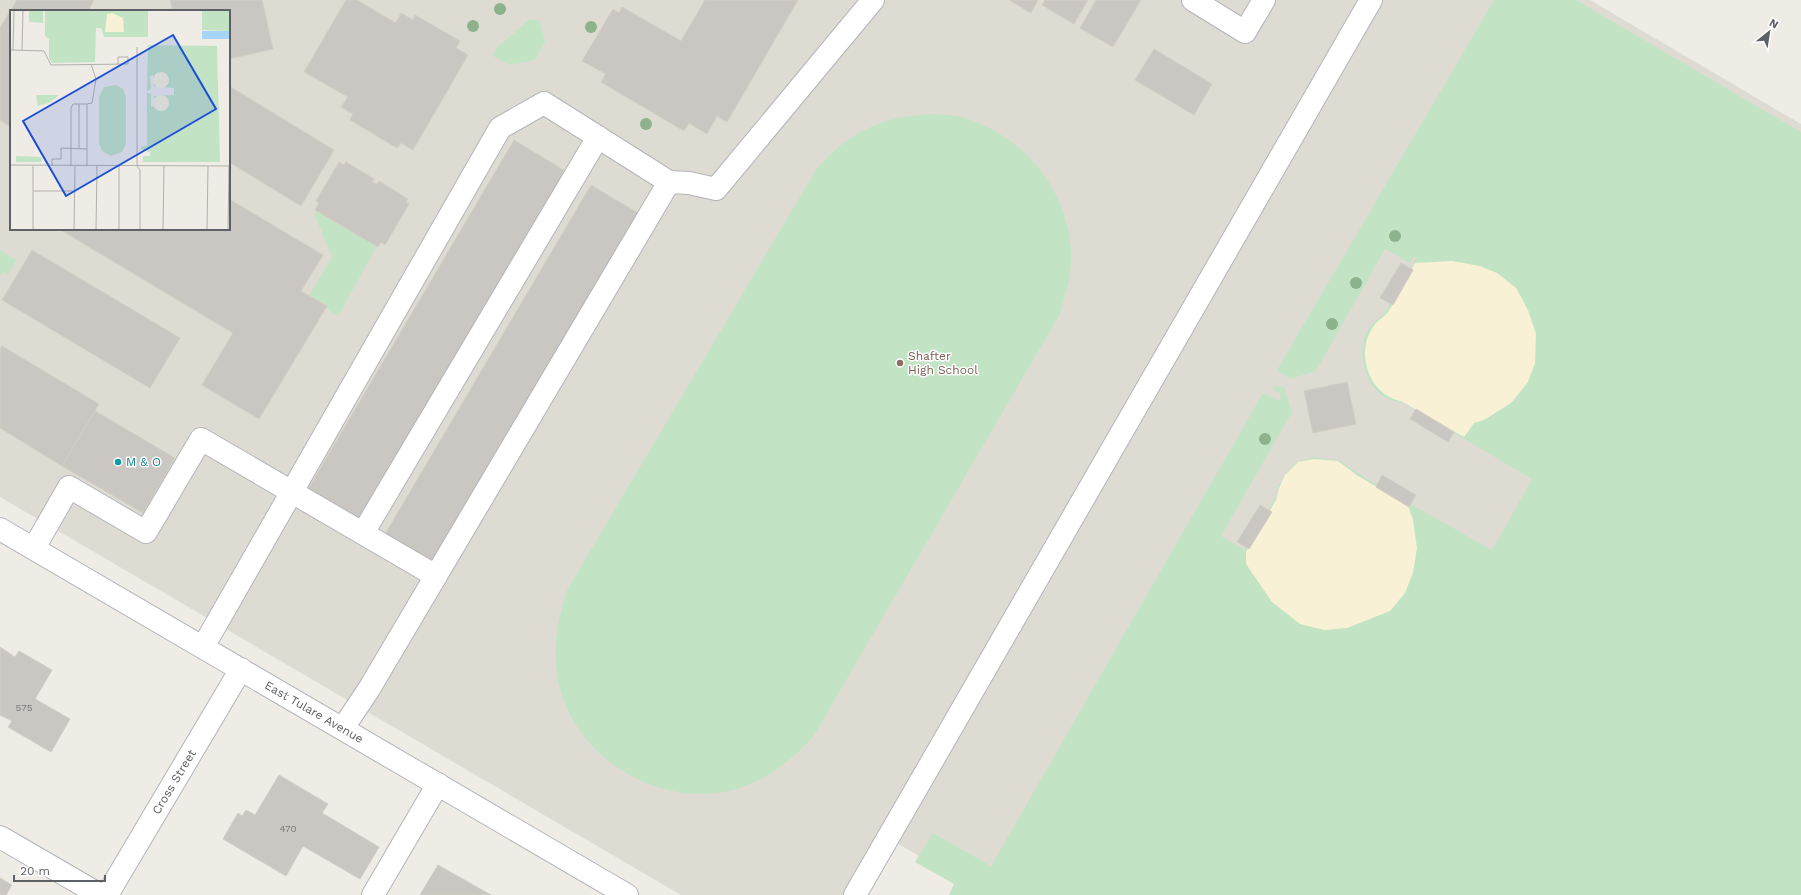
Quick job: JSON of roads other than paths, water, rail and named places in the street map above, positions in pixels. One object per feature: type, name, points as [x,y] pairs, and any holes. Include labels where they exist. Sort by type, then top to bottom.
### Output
[{"type":"street","points":[[203,647],[500,128],[544,103],[669,182],[689,183],[716,189],[873,0]]},
{"type":"street","points":[[1193,0],[1245,32],[1264,0]]},
{"type":"street","points":[[855,895],[1371,0]]},
{"type":"street","points":[[363,533],[598,137]]},
{"type":"street","points":[[343,728],[369,689],[669,182]]},
{"type":"street","points":[[34,548],[69,488],[146,532],[201,439],[436,576]]},
{"type":"street","name":"East Tulare Avenue","points":[[0,529],[627,895]]},
{"type":"street","name":"Cross Street","points":[[107,895],[241,669]]},
{"type":"street","points":[[373,895],[438,784]]},
{"type":"street","points":[[0,837],[100,895]]},
{"type":"place","name":"Shafter High School","points":[[900,363]]},
{"type":"place","name":"M & O","points":[[118,462]]}]
